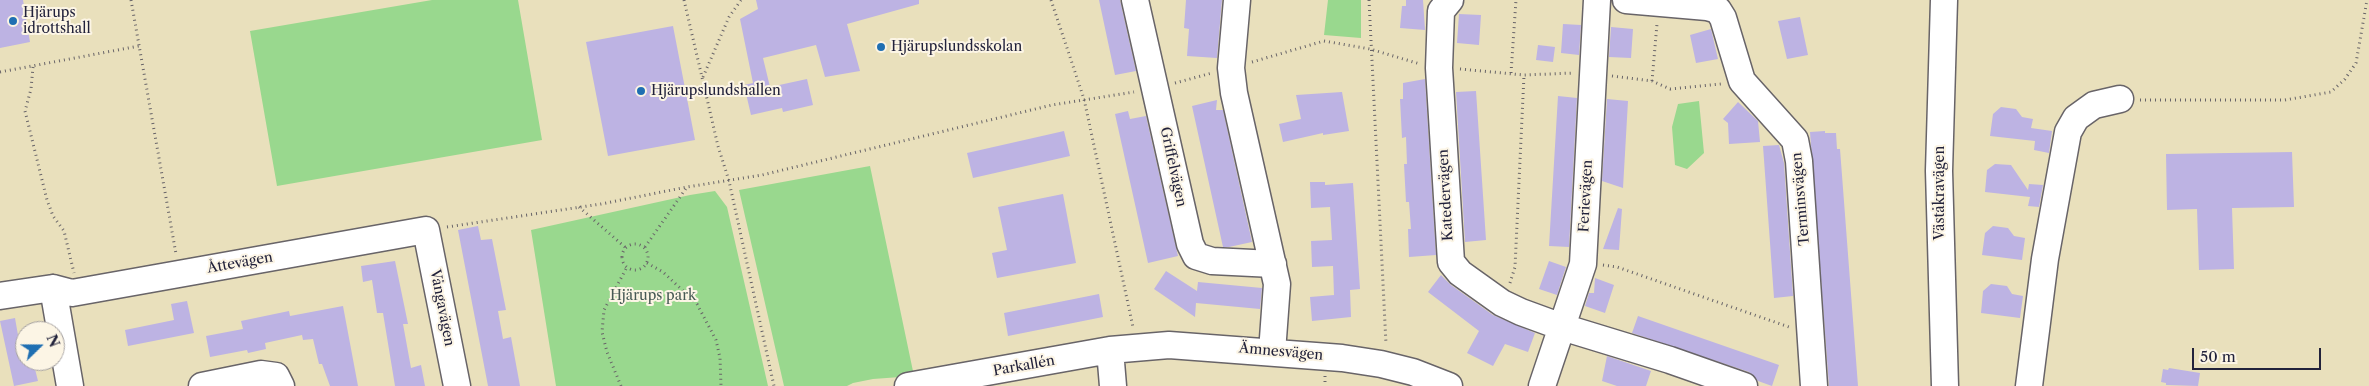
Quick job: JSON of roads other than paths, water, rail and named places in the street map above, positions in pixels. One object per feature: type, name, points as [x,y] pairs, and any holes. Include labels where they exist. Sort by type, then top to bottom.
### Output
[{"type":"street","name":"Griffelvägen","points":[[1135,0],[1190,244],[1196,256],[1212,261],[1273,264]]},
{"type":"street","points":[[1237,0],[1231,68],[1250,168],[1277,284],[1272,352]]},
{"type":"street","name":"Katedervägen","points":[[1450,0],[1441,11],[1439,68],[1451,262],[1460,273],[1502,303],[1562,327]]},
{"type":"street","name":"Ferievägen","points":[[1542,386],[1583,264],[1597,0]]},
{"type":"street","name":"Terminsvägen","points":[[1626,0],[1707,7],[1718,10],[1724,18],[1742,81],[1795,140],[1799,161],[1812,333],[1814,386]]},
{"type":"street","name":"Väståkravägen","points":[[1944,0],[1939,103],[1939,180],[1945,386]]},
{"type":"street","points":[[2029,386],[2047,241],[2068,132],[2076,118],[2094,105],[2120,99]]},
{"type":"street","name":"Åttevägen","points":[[0,296],[62,291],[180,274],[426,230]]},
{"type":"street","name":"Vångavägen","points":[[426,230],[457,386]]},
{"type":"street","points":[[62,291],[70,386]]},
{"type":"street","points":[[1562,327],[1670,360],[1744,386]]},
{"type":"street","name":"Ämnesvägen","points":[[1110,350],[1169,344],[1272,352],[1381,364],[1413,372],[1449,386]]},
{"type":"street","points":[[1110,350],[1113,386]]},
{"type":"street","name":"Parkallén","points":[[908,386],[1110,350]]},
{"type":"street","points":[[202,386],[261,374],[276,376],[281,386]]},
{"type":"place","name":"Hjärups idrottshall","points":[[13,21]]},
{"type":"place","name":"Hjärupslundsskolan","points":[[881,47]]},
{"type":"place","name":"Hjärupslundshallen","points":[[641,91]]},
{"type":"park label","name":"Hjärups park","points":[[653,296]]}]
